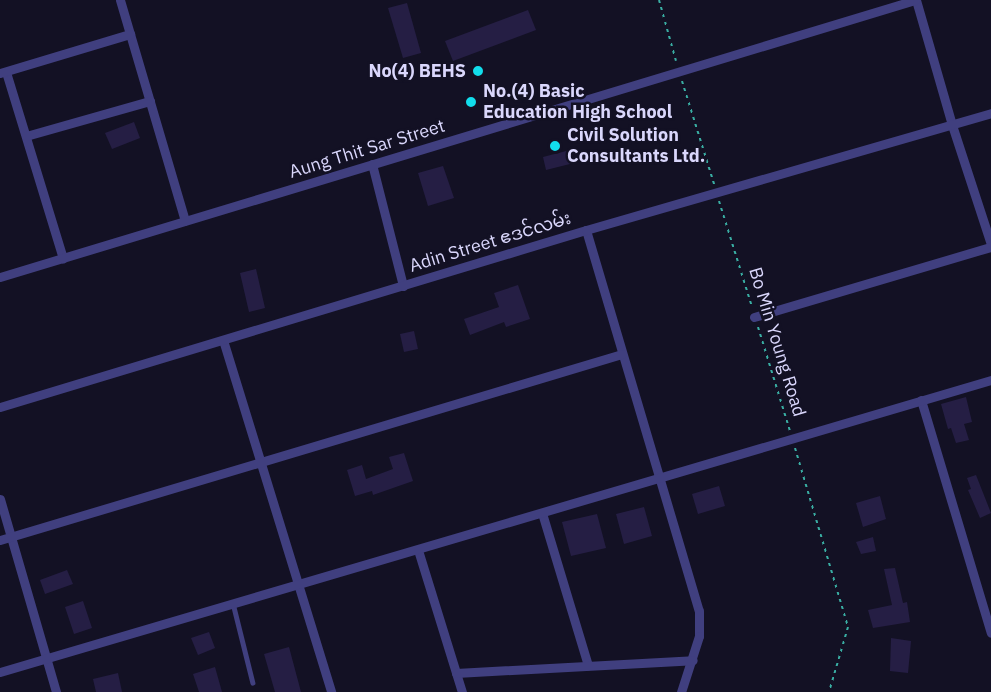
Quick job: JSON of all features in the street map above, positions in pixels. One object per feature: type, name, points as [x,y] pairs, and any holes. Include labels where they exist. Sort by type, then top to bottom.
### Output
[{"type":"street","points":[[120,0],[185,221]]},
{"type":"street","points":[[754,317],[991,245],[951,125],[916,0]]},
{"type":"street","name":"Aung Thit Sar Street","points":[[0,277],[916,0]]},
{"type":"street","points":[[63,258],[26,136],[3,72],[130,34]]},
{"type":"street","points":[[26,136],[150,100]]},
{"type":"street","name":"Adin Street ဧဒင်လမ်း","points":[[0,407],[586,230],[991,113]]},
{"type":"street","points":[[372,164],[403,286]]},
{"type":"street","points":[[586,230],[699,611],[699,636],[681,692]]},
{"type":"street","points":[[223,340],[331,692]]},
{"type":"street","points":[[0,540],[622,354]]},
{"type":"street","points":[[0,672],[991,380]]},
{"type":"street","points":[[921,400],[991,633]]},
{"type":"street","points":[[0,499],[56,692]]},
{"type":"street","points":[[542,513],[588,665]]},
{"type":"street","points":[[418,550],[462,692]]},
{"type":"street","points":[[456,673],[693,660]]},
{"type":"lane","points":[[233,603],[253,683]]},
{"type":"path","name":"Bo Min Young Road","points":[[659,0],[848,627],[829,692]]},
{"type":"building","points":[[407,3],[421,53],[403,58],[388,8]]},
{"type":"building","points":[[528,10],[536,30],[453,61],[445,41]]},
{"type":"building","points":[[134,122],[140,138],[112,149],[105,133]]},
{"type":"building","points":[[570,150],[574,163],[546,170],[543,157]]},
{"type":"building","points":[[443,166],[454,198],[428,206],[418,173]]},
{"type":"building","points":[[256,269],[265,308],[249,312],[240,273]]},
{"type":"building","points":[[518,285],[530,319],[506,327],[504,322],[470,335],[464,319],[499,307],[494,293]]},
{"type":"building","points":[[414,331],[418,349],[404,352],[400,334]]},
{"type":"building","points":[[966,397],[972,422],[964,424],[969,440],[956,443],[951,428],[948,429],[941,404]]},
{"type":"building","points":[[404,453],[413,481],[373,495],[372,491],[355,496],[347,470],[362,465],[366,479],[393,469],[389,457]]},
{"type":"building","points":[[976,475],[991,513],[980,518],[968,490],[971,489],[967,478]]},
{"type":"building","points":[[719,486],[725,506],[698,514],[692,494]]},
{"type":"building","points":[[880,496],[886,519],[863,527],[856,503]]},
{"type":"building","points":[[644,507],[652,536],[624,544],[616,514]]},
{"type":"building","points":[[597,514],[606,548],[571,556],[562,522]]},
{"type":"building","points":[[873,537],[876,551],[861,554],[856,542]]},
{"type":"building","points":[[895,568],[903,603],[907,602],[910,622],[873,628],[868,610],[892,605],[884,569]]},
{"type":"building","points":[[67,570],[73,584],[45,594],[40,580]]},
{"type":"building","points":[[83,601],[92,628],[74,634],[65,607]]},
{"type":"building","points":[[209,632],[215,648],[198,655],[191,638]]},
{"type":"building","points":[[891,638],[911,641],[908,673],[890,671]]},
{"type":"building","points":[[289,647],[301,692],[275,692],[264,654]]},
{"type":"building","points":[[215,667],[222,692],[199,692],[193,674]]},
{"type":"building","points":[[118,673],[122,692],[96,692],[93,679]]},
{"type":"place","name":"No(4) BEHS","points":[[478,71]]},
{"type":"place","name":"No.(4) Basic Education High School","points":[[471,102]]},
{"type":"place","name":"Civil Solution Consultants Ltd.","points":[[555,146]]}]
